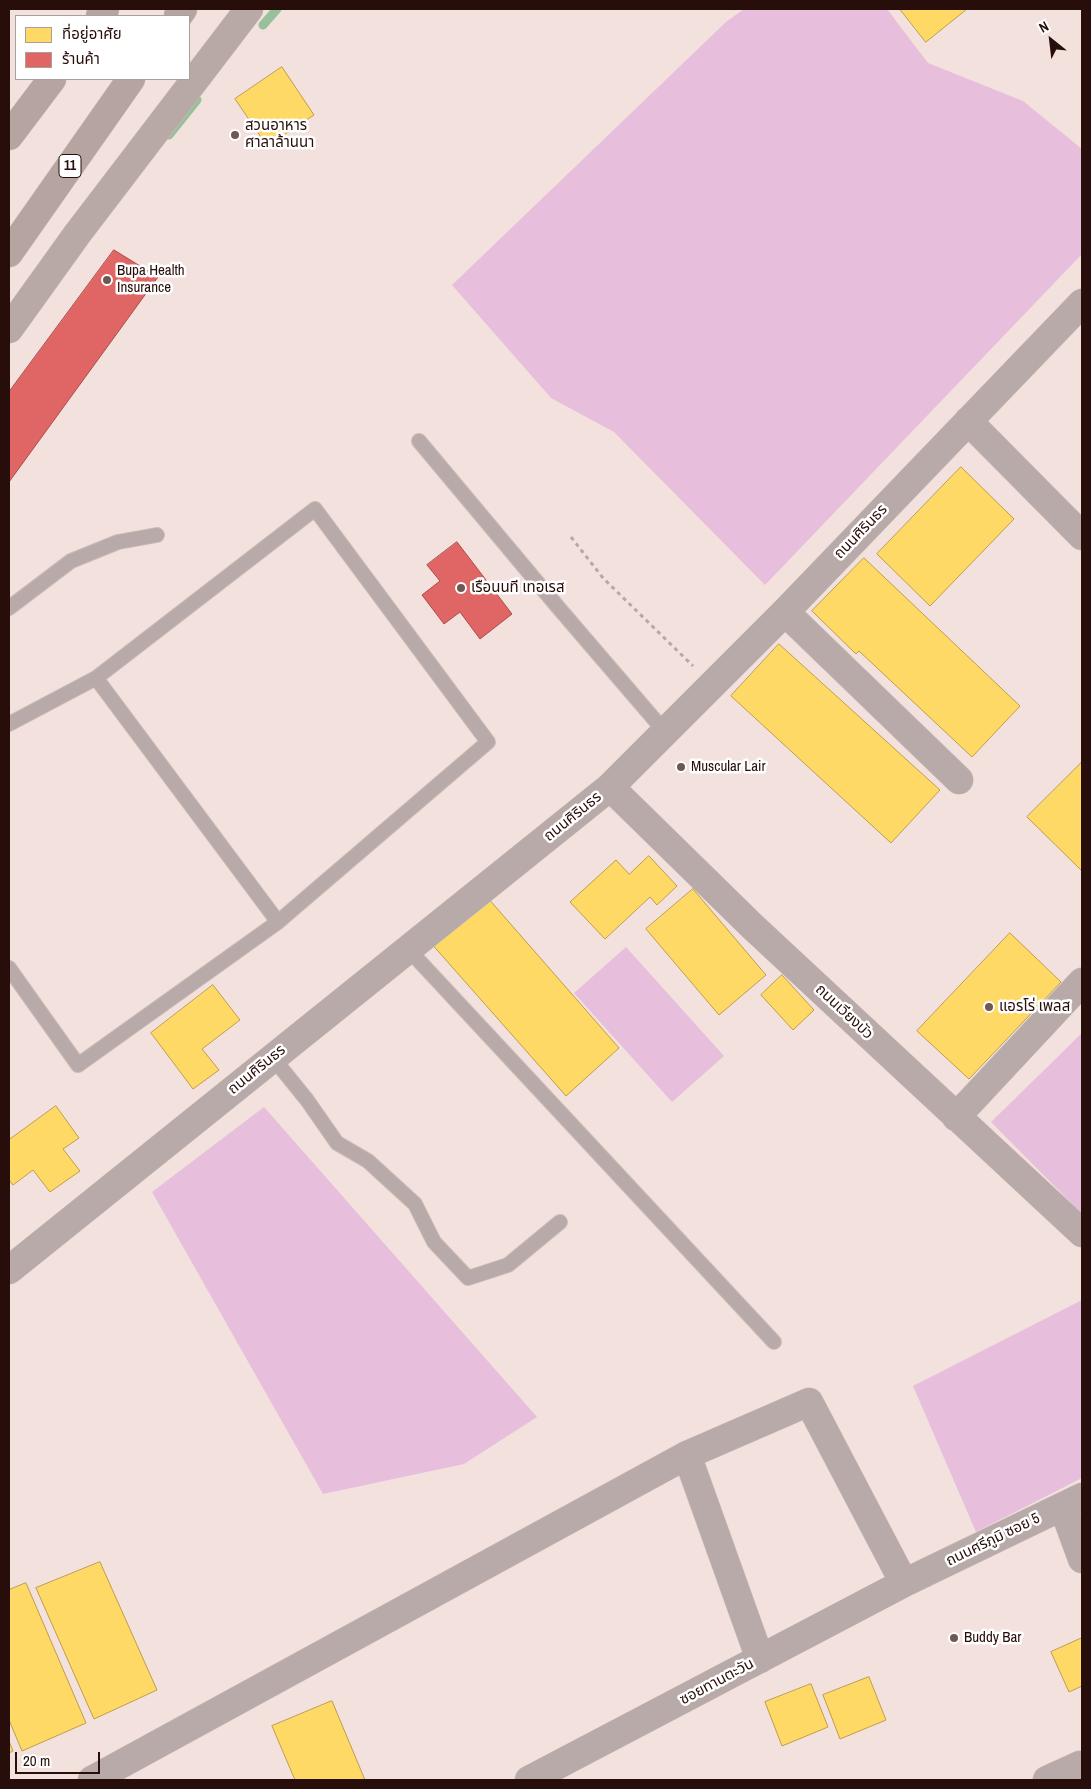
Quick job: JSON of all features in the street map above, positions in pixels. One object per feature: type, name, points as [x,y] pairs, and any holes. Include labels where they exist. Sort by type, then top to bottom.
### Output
[{"type":"highway","points":[[9,136],[51,80]]},
{"type":"highway","name":"11","points":[[9,253],[130,80]]},
{"type":"main road","points":[[9,329],[78,233],[249,9]]},
{"type":"street","name":"ถนนศิรินธร","points":[[9,1270],[610,787],[785,612],[1082,303]]},
{"type":"street","points":[[968,421],[1082,536]]},
{"type":"street","points":[[785,612],[960,780]]},
{"type":"street","name":"ถนนเวียงบัว","points":[[610,787],[752,926],[1082,1233]]},
{"type":"street","points":[[956,1117],[1082,982]]},
{"type":"street","points":[[92,1780],[687,1455],[809,1402],[904,1583]]},
{"type":"street","points":[[687,1455],[760,1659]]},
{"type":"street","points":[[1073,1502],[1082,1559]]},
{"type":"street","name":"ถนนศรีภูมิ ซอย 5","points":[[904,1583],[1073,1502]]},
{"type":"street","name":"ซอยทานตะวัน","points":[[529,1780],[904,1583]]},
{"type":"street","points":[[1047,1780],[1080,1765]]},
{"type":"lane","points":[[419,441],[666,733]]},
{"type":"lane","points":[[9,724],[96,678],[315,509],[488,742],[278,922],[78,1065],[9,968]]},
{"type":"lane","points":[[9,608],[71,561],[118,542],[157,535]]},
{"type":"lane","points":[[96,678],[278,922]]},
{"type":"lane","points":[[408,949],[774,1342]]},
{"type":"lane","points":[[273,1058],[307,1100],[337,1143],[368,1161],[415,1204],[434,1242],[468,1278],[508,1265],[560,1222]]},
{"type":"path","points":[[571,537],[603,578],[713,685]]},
{"type":"shaded area","points":[[744,9],[887,9],[928,63],[1023,101],[1082,149],[1082,254],[765,585],[614,432],[551,398],[452,285],[726,22]]},
{"type":"shaded area","points":[[626,947],[724,1056],[672,1102],[574,993]]},
{"type":"shaded area","points":[[1082,1033],[1082,1214],[991,1122]]},
{"type":"shaded area","points":[[264,1107],[537,1417],[464,1464],[323,1494],[152,1192]]},
{"type":"shaded area","points":[[1082,1300],[1082,1478],[976,1532],[913,1386]]},
{"type":"building: ที่อยู่อาศัย","points":[[900,9],[967,9],[926,42]]},
{"type":"building: ที่อยู่อาศัย","points":[[282,67],[314,115],[267,146],[235,99]]},
{"type":"building: ที่อยู่อาศัย","points":[[961,467],[1014,519],[930,606],[877,554]]},
{"type":"building: ที่อยู่อาศัย","points":[[864,558],[1020,706],[972,757],[859,651],[856,654],[812,611]]},
{"type":"building: ที่อยู่อาศัย","points":[[779,644],[940,790],[891,843],[731,696]]},
{"type":"building: ที่อยู่อาศัย","points":[[1082,762],[1082,871],[1027,817]]},
{"type":"building: ที่อยู่อาศัย","points":[[649,856],[677,886],[657,905],[650,897],[605,939],[570,902],[616,860],[629,874]]},
{"type":"building: ที่อยู่อาศัย","points":[[693,889],[766,975],[719,1015],[646,929]]},
{"type":"building: ที่อยู่อาศัย","points":[[487,897],[619,1048],[566,1096],[430,942]]},
{"type":"building: ที่อยู่อาศัย","name":"แอรโร่ เพลส","points":[[1010,933],[1061,982],[969,1079],[917,1031]]},
{"type":"building: ที่อยู่อาศัย","points":[[782,975],[814,1010],[793,1030],[761,995]]},
{"type":"building: ที่อยู่อาศัย","points":[[213,985],[240,1020],[202,1049],[219,1070],[193,1089],[151,1033]]},
{"type":"building: ที่อยู่อาศัย","points":[[56,1106],[79,1138],[63,1149],[80,1171],[50,1192],[33,1170],[13,1185],[9,1180],[9,1140]]},
{"type":"building: ที่อยู่อาศัย","points":[[100,1562],[157,1690],[94,1719],[36,1588]]},
{"type":"building: ที่อยู่อาศัย","points":[[26,1583],[86,1723],[22,1751],[9,1720],[9,1590]]},
{"type":"building: ที่อยู่อาศัย","points":[[1082,1638],[1082,1686],[1069,1692],[1051,1652]]},
{"type":"building: ที่อยู่อาศัย","points":[[869,1677],[886,1720],[840,1739],[823,1695]]},
{"type":"building: ที่อยู่อาศัย","points":[[811,1684],[828,1727],[782,1746],[765,1702]]},
{"type":"building: ที่อยู่อาศัย","points":[[332,1701],[365,1780],[295,1780],[272,1726]]},
{"type":"building: ที่อยู่อาศัย","points":[[9,1741],[13,1751],[9,1753]]},
{"type":"building: ร้านค้า","points":[[114,250],[158,277],[9,482],[9,392]]},
{"type":"building: ร้านค้า","name":"เรือนนที เทอเรส","points":[[457,542],[512,614],[480,639],[460,612],[444,624],[422,595],[440,581],[427,565]]},
{"type":"waterway","points":[[263,25],[277,9]]},
{"type":"waterway","points":[[169,135],[197,100]]},
{"type":"place","name":"สวนอาหาร ศาลาล้านนา","points":[[235,135]]},
{"type":"place","name":"Bupa Health Insurance","points":[[107,280]]},
{"type":"place","name":"เรือนนที เทอเรส","points":[[461,588]]},
{"type":"place","name":"Muscular Lair","points":[[681,767]]},
{"type":"place","name":"แอรโร่ เพลส","points":[[989,1007]]},
{"type":"place","name":"Buddy Bar","points":[[954,1638]]}]
